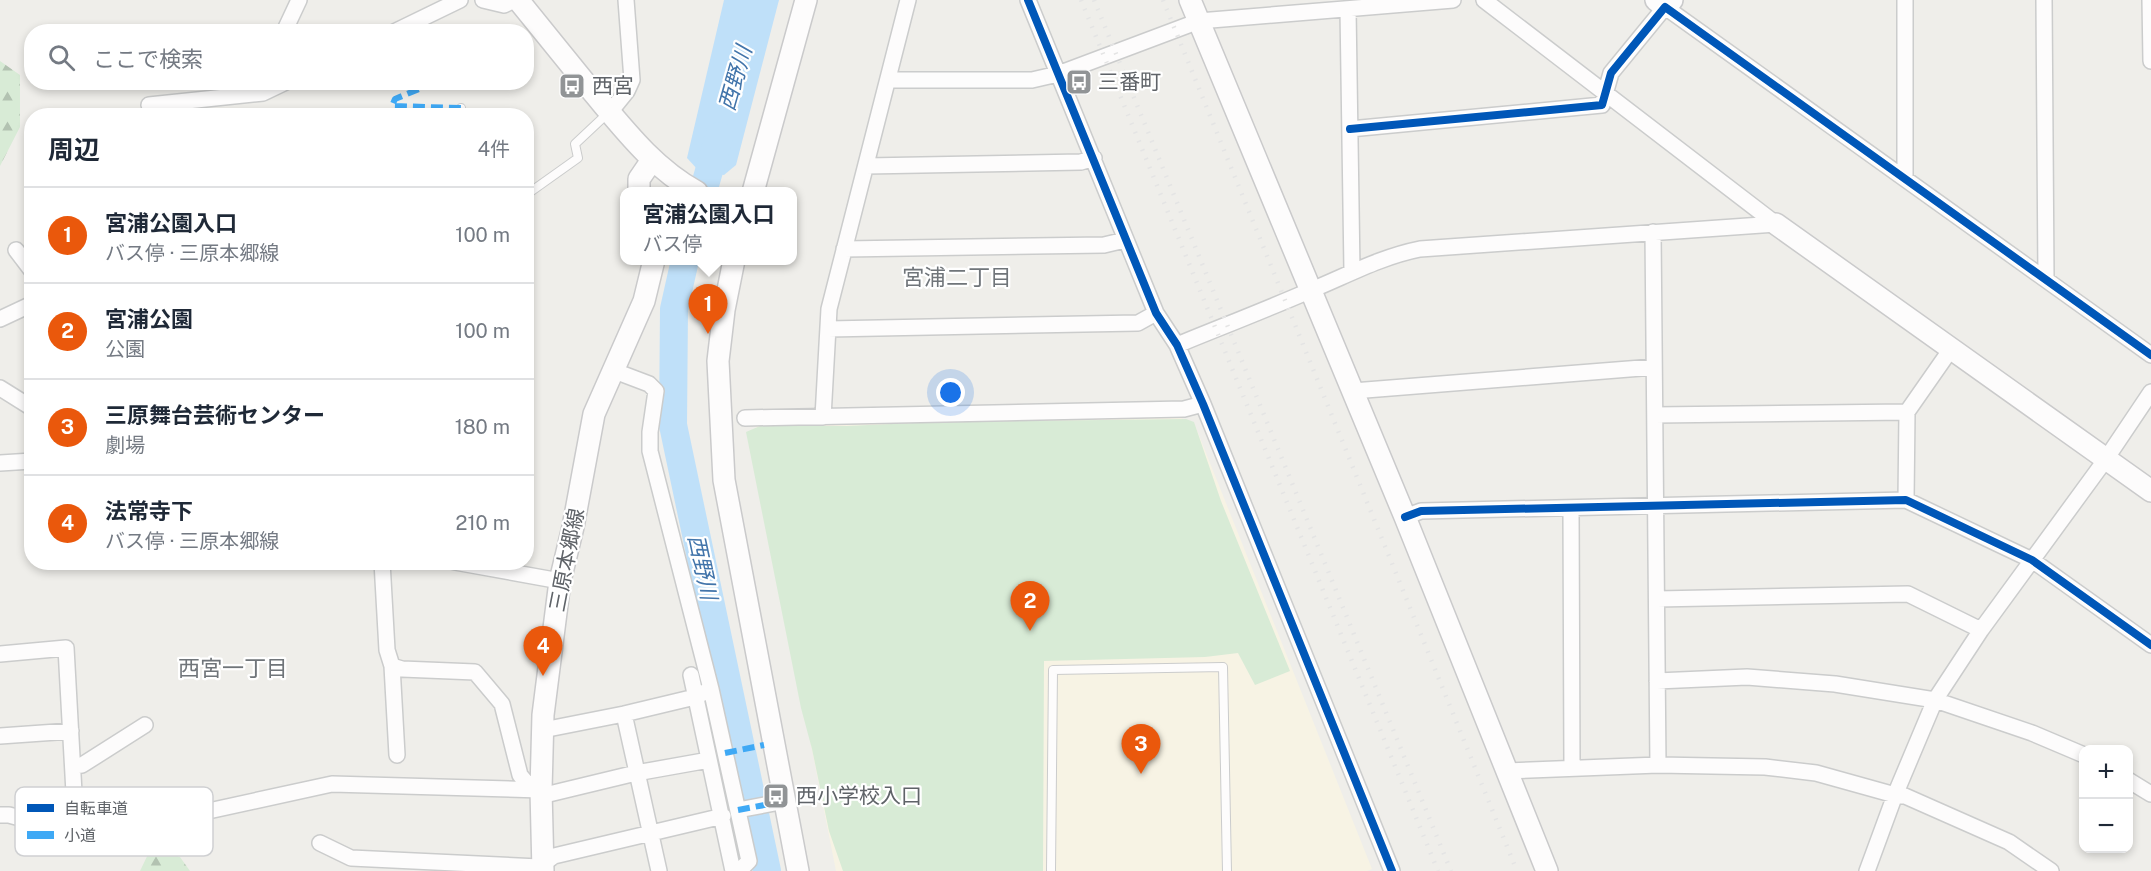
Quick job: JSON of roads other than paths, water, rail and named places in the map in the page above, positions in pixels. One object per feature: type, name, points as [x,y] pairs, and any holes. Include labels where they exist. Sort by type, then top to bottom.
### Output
[{"type":"street","points":[[288,24],[299,0]]},
{"type":"street","points":[[410,24],[460,0]]},
{"type":"street","points":[[483,0],[504,5],[516,0],[652,160],[676,181],[687,187]]},
{"type":"street","points":[[609,112],[627,91],[632,80],[626,0]]},
{"type":"street","points":[[754,187],[806,0]]},
{"type":"street","points":[[823,417],[829,309],[908,0]]},
{"type":"street","points":[[1028,0],[1156,313],[1177,345],[1203,404],[1392,871]]},
{"type":"street","points":[[1190,0],[1405,517],[1547,871]]},
{"type":"street","points":[[888,80],[1032,80],[1058,74],[1199,21],[1454,0]]},
{"type":"street","points":[[1485,0],[1776,224],[2151,490]]},
{"type":"street","points":[[1905,0],[1905,178]]},
{"type":"street","points":[[2044,0],[2046,279]]},
{"type":"street","points":[[2150,0],[2151,61]]},
{"type":"street","points":[[1350,129],[1602,105],[1611,73],[1665,2],[2151,355]]},
{"type":"street","points":[[1348,9],[1352,271]]},
{"type":"street","points":[[149,105],[250,90]]},
{"type":"street","points":[[866,166],[1080,162],[1094,158]]},
{"type":"street","points":[[639,187],[639,179],[652,160]]},
{"type":"street","points":[[1177,345],[1311,291],[1397,253],[1420,249],[1776,224]]},
{"type":"street","points":[[1653,232],[1659,765]]},
{"type":"street","points":[[844,249],[1104,245],[1125,240]]},
{"type":"street","points":[[16,250],[24,260]]},
{"type":"street","name":"三原本郷線","points":[[544,867],[541,790],[543,730],[560,581],[594,414],[644,301],[653,265]]},
{"type":"street","points":[[733,265],[724,310],[718,362],[724,480],[798,871]]},
{"type":"street","points":[[0,320],[24,308]]},
{"type":"street","points":[[828,329],[1138,323],[1156,313]]},
{"type":"street","points":[[1906,500],[1907,412],[1951,349]]},
{"type":"street","points":[[1353,391],[1654,367]]},
{"type":"street","points":[[612,370],[649,384],[656,391],[650,432],[650,451],[711,689],[749,861],[739,871]]},
{"type":"street","points":[[0,388],[24,403]]},
{"type":"street","points":[[1867,871],[1895,795],[1935,700],[1981,630],[2106,459],[2151,392]]},
{"type":"street","points":[[745,418],[1184,409],[1203,404]]},
{"type":"street","points":[[1655,415],[1907,412]]},
{"type":"street","points":[[0,463],[24,462]]},
{"type":"street","points":[[1405,517],[1421,511],[1906,500],[2032,560],[2151,645]]},
{"type":"street","points":[[1571,508],[1572,768]]},
{"type":"street","points":[[382,570],[387,650],[392,666],[397,755]]},
{"type":"street","points":[[499,570],[560,581]]},
{"type":"street","points":[[1657,599],[1908,594],[1981,630]]},
{"type":"street","points":[[0,654],[66,648],[74,787]]},
{"type":"street","points":[[392,666],[402,669],[475,672],[502,704],[520,776],[549,794],[636,773],[709,760]]},
{"type":"street","points":[[691,675],[733,871]]},
{"type":"street","points":[[1658,681],[1747,677],[1835,684],[1935,700],[2032,733],[2079,754]]},
{"type":"street","points":[[543,730],[695,697],[711,689]]},
{"type":"street","points":[[624,714],[659,871]]},
{"type":"street","points":[[73,766],[82,765],[144,725]]},
{"type":"street","points":[[0,736],[70,731]]},
{"type":"street","points":[[1506,771],[1659,765],[1765,767],[1816,773],[1905,796],[2009,842],[2051,871]]},
{"type":"street","points":[[2133,783],[2151,794]]},
{"type":"street","points":[[213,810],[332,784],[541,790]]},
{"type":"street","points":[[738,810],[775,803]]},
{"type":"street","points":[[0,815],[15,817]]},
{"type":"street","points":[[320,843],[351,858],[544,867],[554,856],[723,816]]},
{"type":"lane","points":[[534,189],[578,158],[575,144],[609,112]]},
{"type":"lane","points":[[1051,871],[1053,670],[1223,668],[1227,871]]},
{"type":"water","points":[[724,0],[779,0],[736,165],[724,175],[699,171],[687,158]]},
{"type":"waterway","name":"西野川","points":[[704,187],[719,136]]},
{"type":"waterway","name":"西野川","points":[[684,265],[674,309],[673,425],[767,871]]},
{"type":"railway","points":[[1081,0],[1438,871]]},
{"type":"railway","points":[[1094,0],[1451,871]]},
{"type":"railway","points":[[1163,0],[1517,871]]},
{"type":"place","name":"三番町","points":[[1079,82]]},
{"type":"place","name":"西宮","points":[[572,86]]},
{"type":"place","name":"宮浦公園入口","points":[[708,334]]},
{"type":"place","name":"宮浦公園","points":[[1030,631]]},
{"type":"place","name":"法常寺下","points":[[543,676]]},
{"type":"place","name":"三原舞台芸術センター","points":[[1141,774]]},
{"type":"place","name":"西小学校入口","points":[[776,796]]},
{"type":"district","name":"宮浦二丁目","points":[[957,277]]},
{"type":"district","name":"西宮一丁目","points":[[233,668]]}]
